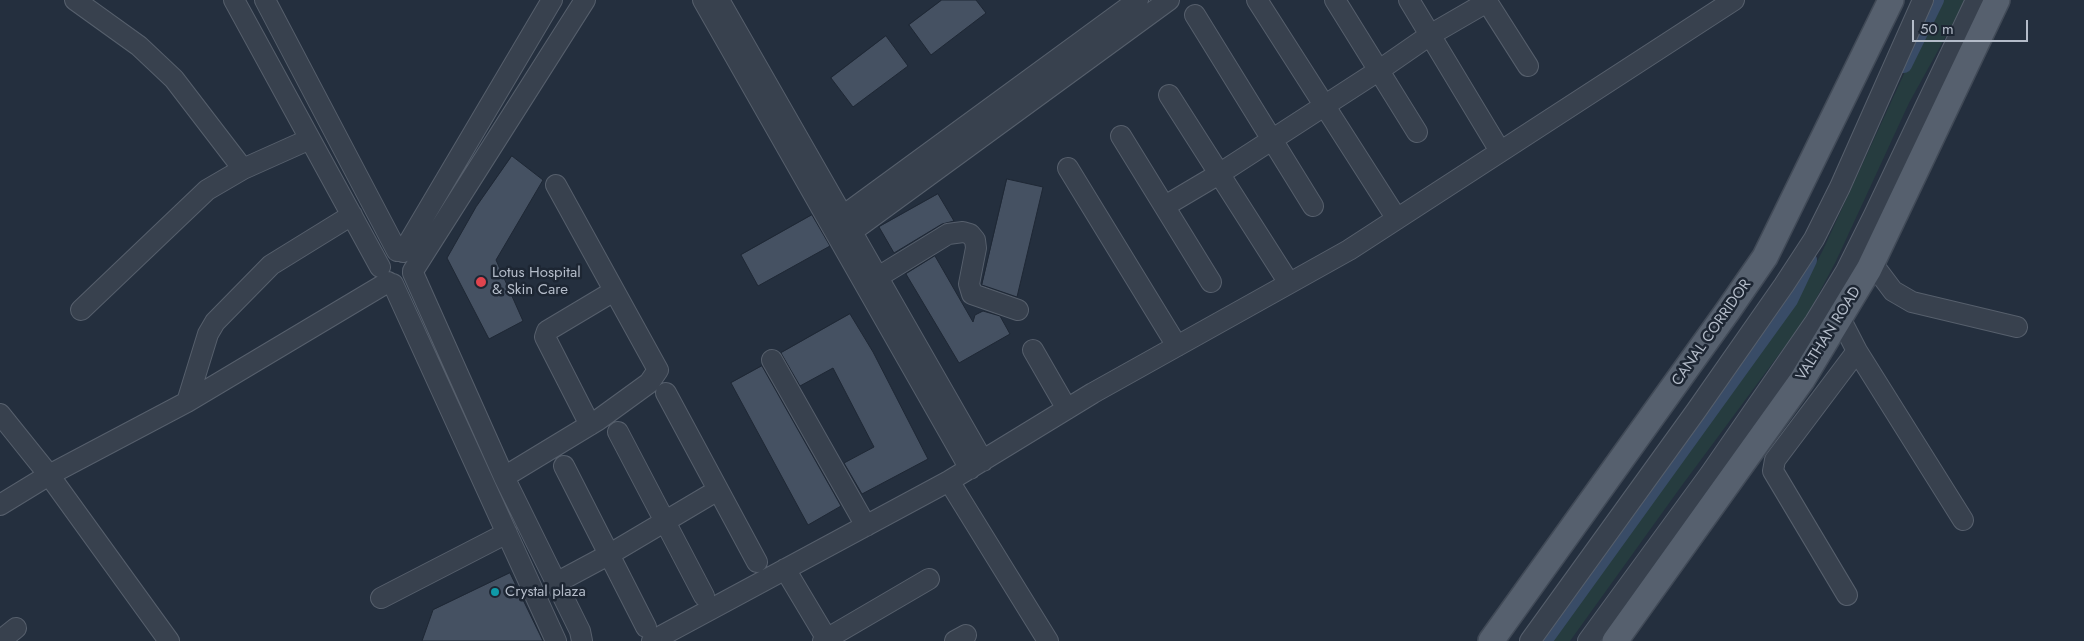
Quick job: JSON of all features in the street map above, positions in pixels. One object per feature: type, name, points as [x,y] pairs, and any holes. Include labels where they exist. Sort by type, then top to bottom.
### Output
[{"type":"main road","name":"CANAL CORRIDOR","points":[[1491,641],[1765,257],[1891,0]]},
{"type":"main road","name":"VALTHAN ROAD","points":[[1615,641],[1802,380],[1840,318],[1872,263],[1996,0]]},
{"type":"street","points":[[75,0],[139,46],[174,79],[243,169]]},
{"type":"street","points":[[234,0],[387,278],[556,641]]},
{"type":"street","points":[[265,0],[400,252],[410,258],[413,272],[504,477],[580,632],[582,641]]},
{"type":"street","points":[[400,252],[552,0]]},
{"type":"street","points":[[0,505],[49,475],[187,402],[387,278],[407,282],[585,0]]},
{"type":"street","points":[[703,0],[842,228],[878,277],[977,465]]},
{"type":"street","points":[[719,0],[842,228],[977,465]]},
{"type":"street","points":[[842,228],[1138,0]]},
{"type":"street","points":[[842,228],[1168,0]]},
{"type":"street","points":[[1257,0],[1397,219]]},
{"type":"street","points":[[1335,0],[1418,132]]},
{"type":"street","points":[[1409,0],[1500,151]]},
{"type":"street","points":[[564,466],[649,634],[786,569],[949,481],[1067,409],[1349,250],[1734,0]]},
{"type":"street","points":[[1530,641],[1696,411],[1814,239],[1840,187],[1923,0]]},
{"type":"street","points":[[1588,641],[1710,474],[1815,322],[1846,271],[1976,0]]},
{"type":"street","points":[[1165,206],[1219,174],[1430,35],[1486,1],[1528,66]]},
{"type":"street","points":[[1195,15],[1313,206]]},
{"type":"street","points":[[1169,95],[1289,283]]},
{"type":"street","points":[[1121,136],[1211,282]]},
{"type":"street","points":[[81,310],[207,190],[243,169],[310,139]]},
{"type":"street","points":[[1068,168],[1177,346]]},
{"type":"street","points":[[504,477],[590,425],[649,383],[658,370],[556,185]]},
{"type":"street","points":[[187,402],[208,334],[215,322],[271,265],[352,215]]},
{"type":"street","points":[[878,277],[948,234],[963,232],[970,234],[975,240],[976,248],[969,284],[972,294],[1018,310]]},
{"type":"street","points":[[387,278],[387,254],[400,252]]},
{"type":"street","points":[[1872,263],[1893,291],[1912,302],[2017,327]]},
{"type":"street","points":[[590,425],[545,337],[548,331],[614,291]]},
{"type":"street","points":[[1840,318],[1857,351],[1963,520]]},
{"type":"street","points":[[1033,350],[1067,409]]},
{"type":"street","points":[[1847,596],[1773,472],[1775,460],[1857,351]]},
{"type":"street","points":[[772,360],[866,526]]},
{"type":"street","points":[[666,393],[757,562]]},
{"type":"street","points":[[0,414],[49,475],[169,641]]},
{"type":"street","points":[[618,432],[704,596]]},
{"type":"street","points":[[949,481],[1048,641]]},
{"type":"street","points":[[556,583],[666,522],[718,490]]},
{"type":"street","points":[[381,598],[507,533]]},
{"type":"street","points":[[786,569],[826,640],[929,579]]},
{"type":"street","points":[[0,641],[16,628]]},
{"type":"green space","points":[[1938,0],[1966,0],[1909,103],[1836,261],[1806,318],[1570,641],[1540,641],[1616,547],[1795,302],[1822,252]]},
{"type":"building","points":[[942,0],[976,0],[986,13],[931,55],[909,25]]},
{"type":"building","points":[[886,36],[908,66],[853,107],[831,78]]},
{"type":"building","points":[[512,156],[543,180],[496,260],[523,321],[489,339],[447,258],[476,207]]},
{"type":"building","points":[[1007,179],[1043,187],[1017,297],[982,285]]},
{"type":"building","points":[[938,194],[954,221],[942,224],[894,253],[879,227]]},
{"type":"building","points":[[812,215],[830,246],[758,286],[741,255]]},
{"type":"building","points":[[935,256],[973,322],[975,315],[983,311],[1000,316],[1010,334],[959,363],[906,274]]},
{"type":"building","points":[[850,314],[873,352],[928,459],[862,494],[844,463],[874,447],[833,368],[800,386],[781,353]]},
{"type":"building","points":[[762,366],[841,506],[808,525],[731,383]]},
{"type":"building","name":"Crystal plaza","points":[[510,573],[543,641],[422,641],[433,610]]},
{"type":"waterway","points":[[1904,65],[1936,0]]},
{"type":"waterway","points":[[1544,641],[1790,300],[1809,260]]},
{"type":"place","name":"Lotus Hospital & Skin Care","points":[[481,282]]},
{"type":"place","name":"Crystal plaza","points":[[495,592]]}]
